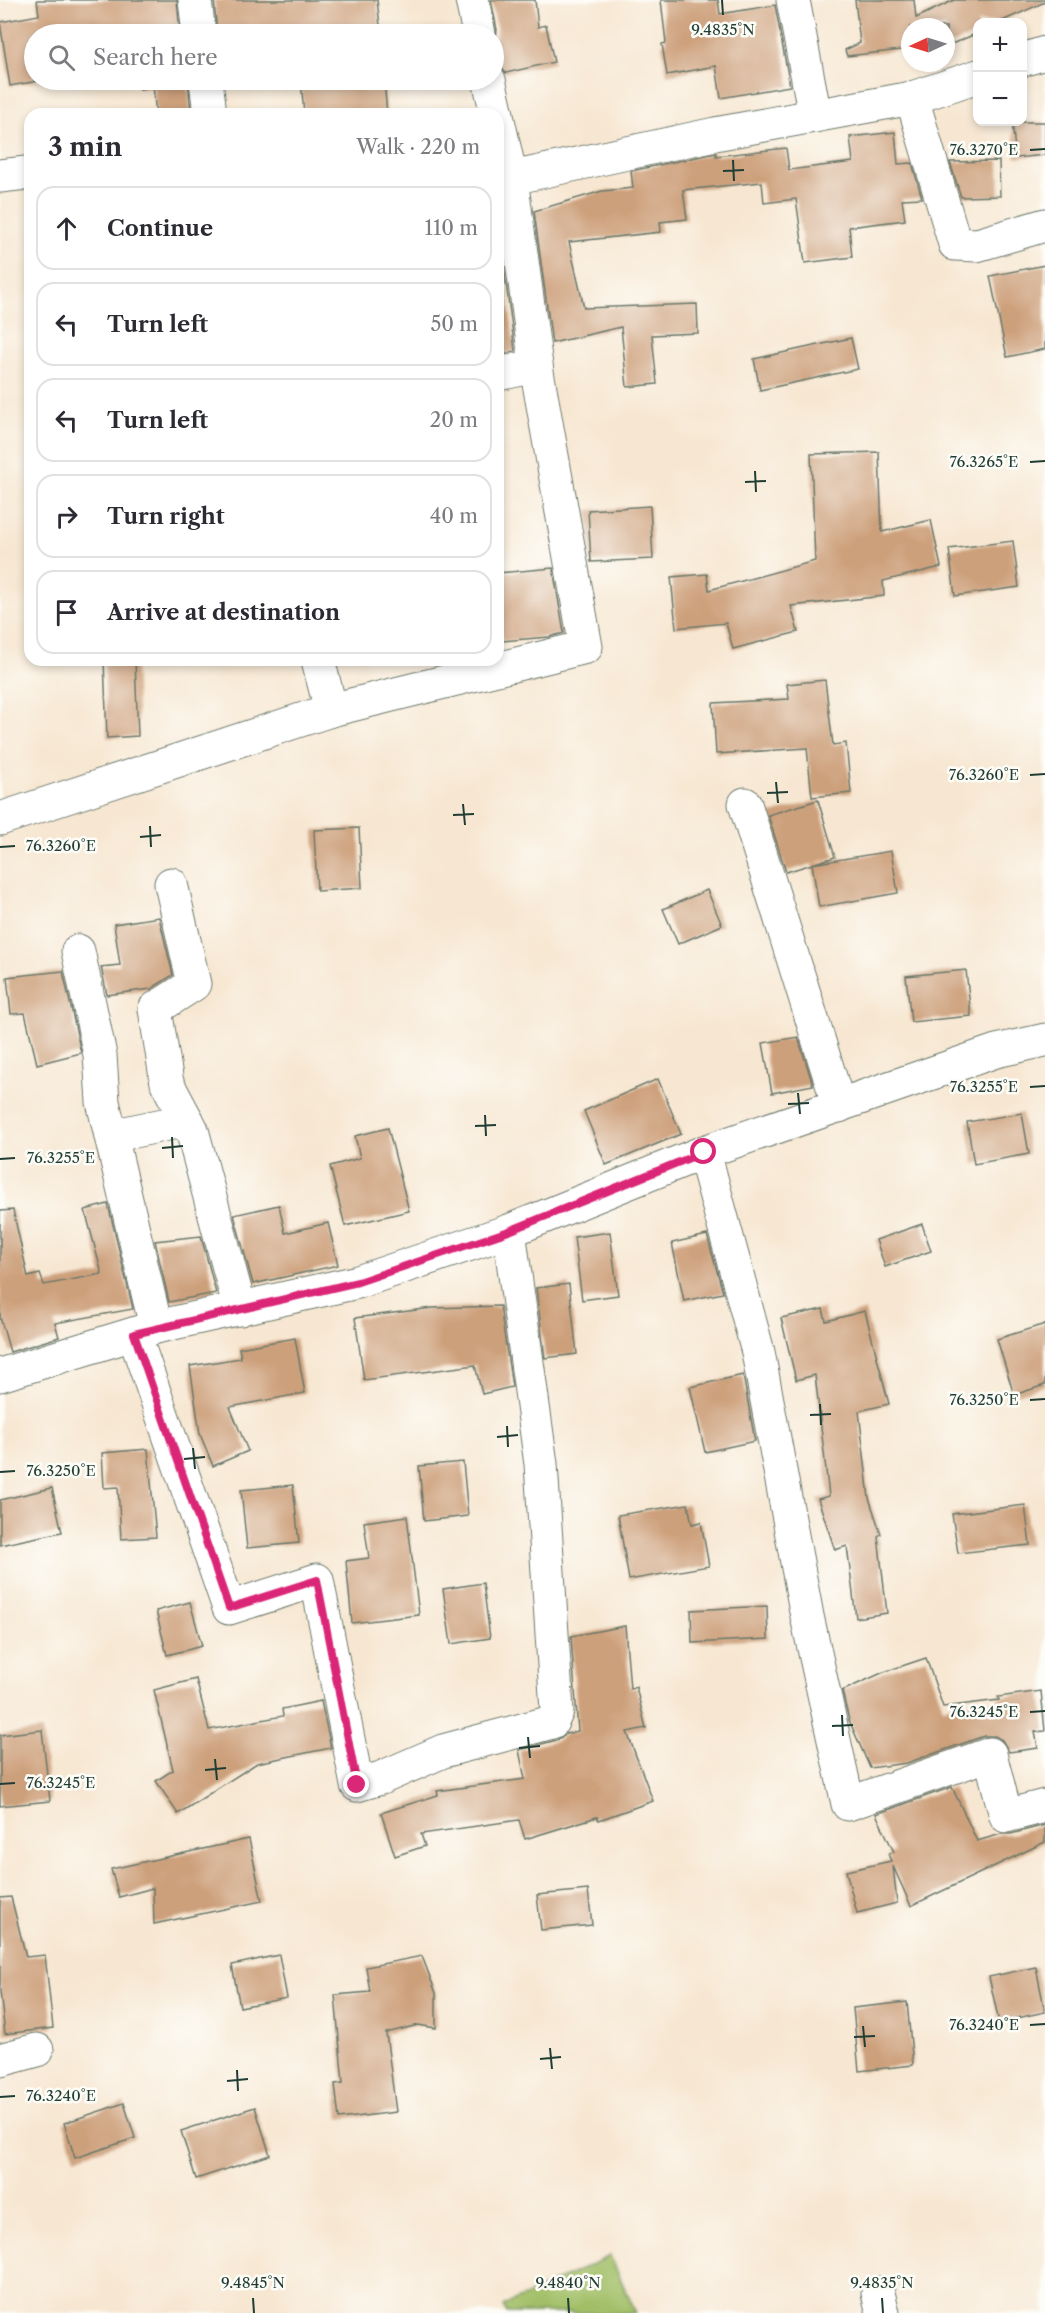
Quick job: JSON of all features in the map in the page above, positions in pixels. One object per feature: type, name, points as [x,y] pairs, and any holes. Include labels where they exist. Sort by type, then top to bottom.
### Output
[{"type":"street","points":[[195,0],[199,24]]},
{"type":"street","points":[[472,0],[477,24]]},
{"type":"street","points":[[793,0],[815,116]]},
{"type":"street","points":[[1027,59],[1045,53]]},
{"type":"street","points":[[0,819],[331,710],[586,647],[504,179],[715,134],[912,98],[973,78]]},
{"type":"street","points":[[207,90],[209,108]]},
{"type":"street","points":[[491,90],[496,108]]},
{"type":"street","points":[[912,98],[955,244],[977,245],[1045,225]]},
{"type":"street","points":[[0,176],[24,173]]},
{"type":"street","points":[[504,373],[536,366]]},
{"type":"street","points":[[320,666],[331,710]]},
{"type":"street","points":[[745,804],[839,1106]]},
{"type":"street","points":[[171,884],[194,984],[155,1009],[167,1083],[192,1130],[240,1309]]},
{"type":"street","points":[[78,951],[100,1055],[103,1102],[145,1330],[229,1608],[317,1580],[357,1785],[381,1778],[443,1751],[552,1722],[557,1711],[541,1464],[509,1231]]},
{"type":"street","points":[[0,1375],[145,1330],[358,1282],[509,1231],[704,1152],[996,1051],[1045,1040]]},
{"type":"street","points":[[111,1137],[187,1120]]},
{"type":"street","points":[[704,1152],[758,1352],[807,1617],[849,1804],[990,1754],[1006,1816],[1045,1806]]},
{"type":"street","points":[[0,2060],[37,2050]]},
{"type":"green space","points":[[610,2256],[636,2313],[507,2313],[503,2306]]},
{"type":"building","points":[[37,0],[177,0],[179,24],[24,24],[24,84],[10,86],[0,22],[39,15]]},
{"type":"building","points":[[214,0],[377,0],[380,24],[216,24]]},
{"type":"building","points":[[491,0],[535,0],[538,27],[546,25],[554,62],[506,73],[504,71],[504,24],[496,24]]},
{"type":"building","points":[[661,0],[718,0],[720,14],[775,5],[790,86],[721,98],[716,66],[667,75],[662,44],[666,43]]},
{"type":"building","points":[[855,0],[914,0],[916,18],[901,18],[901,50],[847,56],[845,50],[860,43]]},
{"type":"building","points":[[954,0],[1045,0],[1009,18],[973,18],[973,35],[955,43],[955,18],[916,18]]},
{"type":"building","points":[[153,90],[189,90],[190,108],[155,108]]},
{"type":"building","points":[[302,90],[385,90],[386,108],[303,108]]},
{"type":"building","points":[[1027,122],[1045,122],[1045,155],[1016,158],[1012,126],[1027,126]]},
{"type":"building","points":[[895,132],[898,164],[912,163],[922,198],[902,199],[905,220],[849,227],[852,257],[805,263],[796,199],[764,203],[762,182],[683,190],[687,219],[660,222],[661,232],[569,242],[584,308],[697,304],[698,333],[652,335],[657,384],[627,387],[621,327],[552,343],[534,211],[602,191],[633,188],[631,171],[716,153],[716,156],[786,148],[789,170],[853,162],[850,137]]},
{"type":"building","points":[[999,161],[1000,196],[961,197],[950,162]]},
{"type":"building","points":[[1045,265],[1045,349],[1007,357],[990,276]]},
{"type":"building","points":[[504,268],[515,351],[504,354]]},
{"type":"building","points":[[851,338],[858,369],[760,390],[754,359]]},
{"type":"building","points":[[879,452],[882,532],[931,520],[941,567],[883,581],[884,596],[791,606],[798,632],[733,649],[726,623],[676,628],[671,577],[707,574],[709,590],[815,561],[811,454]]},
{"type":"building","points":[[650,506],[653,559],[591,562],[588,510]]},
{"type":"building","points":[[1013,541],[1019,587],[955,596],[949,549]]},
{"type":"building","points":[[553,568],[564,633],[549,637],[504,641],[504,572]]},
{"type":"building","points":[[104,666],[135,666],[138,736],[107,738]]},
{"type":"building","points":[[825,680],[833,745],[846,743],[851,793],[812,797],[807,748],[716,754],[713,703],[789,699],[787,684]]},
{"type":"building","points":[[818,800],[835,857],[786,872],[768,815]]},
{"type":"building","points":[[359,828],[362,888],[317,891],[314,830]]},
{"type":"building","points":[[891,851],[898,893],[819,907],[812,864]]},
{"type":"building","points":[[707,890],[722,925],[678,944],[663,909]]},
{"type":"building","points":[[159,917],[173,975],[151,989],[107,995],[101,967],[120,965],[114,924]]},
{"type":"building","points":[[966,970],[971,1016],[911,1022],[906,976]]},
{"type":"building","points":[[63,971],[81,1053],[37,1064],[25,1013],[11,1014],[7,977]]},
{"type":"building","points":[[798,1037],[813,1085],[772,1093],[763,1043]]},
{"type":"building","points":[[658,1079],[681,1134],[606,1165],[584,1111]]},
{"type":"building","points":[[1022,1113],[1029,1154],[974,1164],[967,1122]]},
{"type":"building","points":[[388,1128],[409,1211],[345,1226],[330,1166],[360,1158],[355,1136]]},
{"type":"building","points":[[108,1204],[133,1309],[55,1323],[59,1337],[10,1352],[0,1317],[0,1211],[13,1210],[28,1277],[40,1274],[44,1285],[102,1274],[85,1210]]},
{"type":"building","points":[[279,1205],[285,1233],[328,1223],[338,1265],[253,1284],[234,1215]]},
{"type":"building","points":[[922,1224],[931,1251],[885,1267],[876,1240]]},
{"type":"building","points":[[610,1232],[618,1295],[582,1300],[574,1237]]},
{"type":"building","points":[[707,1235],[723,1293],[684,1301],[672,1243]]},
{"type":"building","points":[[201,1236],[216,1293],[169,1302],[155,1241]]},
{"type":"building","points":[[569,1284],[577,1354],[545,1358],[536,1288]]},
{"type":"building","points":[[500,1306],[512,1387],[482,1394],[475,1365],[364,1380],[355,1318],[432,1308]]},
{"type":"building","points":[[823,1309],[826,1321],[865,1311],[889,1404],[859,1411],[869,1498],[881,1534],[878,1536],[887,1613],[856,1618],[847,1546],[835,1550],[818,1499],[829,1496],[815,1375],[796,1380],[781,1318]]},
{"type":"building","points":[[1045,1324],[1045,1385],[1014,1395],[997,1339]]},
{"type":"building","points":[[295,1338],[305,1393],[230,1407],[248,1451],[213,1466],[200,1434],[190,1366],[241,1358],[239,1348]]},
{"type":"building","points":[[743,1375],[755,1441],[705,1452],[690,1387]]},
{"type":"building","points":[[148,1449],[156,1537],[121,1539],[118,1487],[104,1488],[102,1453]]},
{"type":"building","points":[[463,1462],[468,1516],[424,1521],[419,1466]]},
{"type":"building","points":[[293,1485],[299,1543],[247,1548],[241,1490]]},
{"type":"building","points":[[52,1488],[62,1532],[0,1545],[0,1500]]},
{"type":"building","points":[[688,1504],[692,1524],[701,1522],[709,1566],[629,1580],[618,1515]]},
{"type":"building","points":[[1025,1505],[1030,1545],[958,1553],[952,1514]]},
{"type":"building","points":[[407,1516],[419,1615],[352,1623],[346,1561],[369,1558],[364,1522]]},
{"type":"building","points":[[483,1583],[490,1638],[451,1644],[443,1589]]},
{"type":"building","points":[[190,1602],[202,1646],[167,1655],[156,1611]]},
{"type":"building","points":[[767,1606],[768,1639],[692,1643],[691,1610]]},
{"type":"building","points":[[625,1626],[630,1689],[636,1687],[646,1728],[627,1732],[653,1801],[599,1820],[597,1817],[525,1839],[519,1820],[421,1834],[425,1846],[395,1856],[381,1813],[438,1795],[437,1791],[525,1779],[519,1750],[557,1740],[566,1734],[578,1731],[571,1636]]},
{"type":"building","points":[[926,1658],[943,1707],[999,1700],[998,1697],[1041,1691],[1045,1731],[1035,1732],[1038,1748],[1009,1752],[1002,1740],[995,1736],[984,1736],[907,1763],[870,1768],[849,1720],[842,1691],[884,1672]]},
{"type":"building","points":[[196,1679],[209,1730],[283,1716],[282,1709],[321,1701],[331,1748],[257,1763],[178,1814],[156,1781],[173,1770],[154,1690]]},
{"type":"building","points":[[42,1730],[50,1801],[0,1806],[0,1735]]},
{"type":"building","points":[[952,1787],[977,1841],[1045,1825],[1045,1842],[911,1906],[893,1866],[897,1903],[857,1913],[846,1871],[891,1861],[888,1854],[894,1852],[876,1814]]},
{"type":"building","points":[[249,1839],[262,1901],[154,1924],[153,1888],[119,1897],[111,1869]]},
{"type":"building","points":[[588,1890],[592,1925],[541,1930],[537,1895]]},
{"type":"building","points":[[11,1897],[26,1957],[45,1955],[53,2028],[5,2034],[0,1992],[0,1898]]},
{"type":"building","points":[[279,1955],[287,1998],[240,2007],[232,1965]]},
{"type":"building","points":[[422,1956],[436,1993],[436,2028],[418,2025],[386,2033],[396,2112],[339,2119],[335,2084],[343,2083],[335,1995],[370,1992],[366,1967]]},
{"type":"building","points":[[1036,1967],[1045,2012],[999,2022],[989,1977]]},
{"type":"building","points":[[907,2002],[913,2065],[859,2071],[853,2008]]},
{"type":"building","points":[[124,2103],[135,2138],[75,2158],[64,2123]]},
{"type":"building","points":[[255,2107],[270,2155],[196,2179],[181,2131]]},
{"type":"route","points":[[357,1785],[317,1580],[229,1608],[134,1334],[156,1327],[358,1282],[509,1231],[704,1152]]}]
